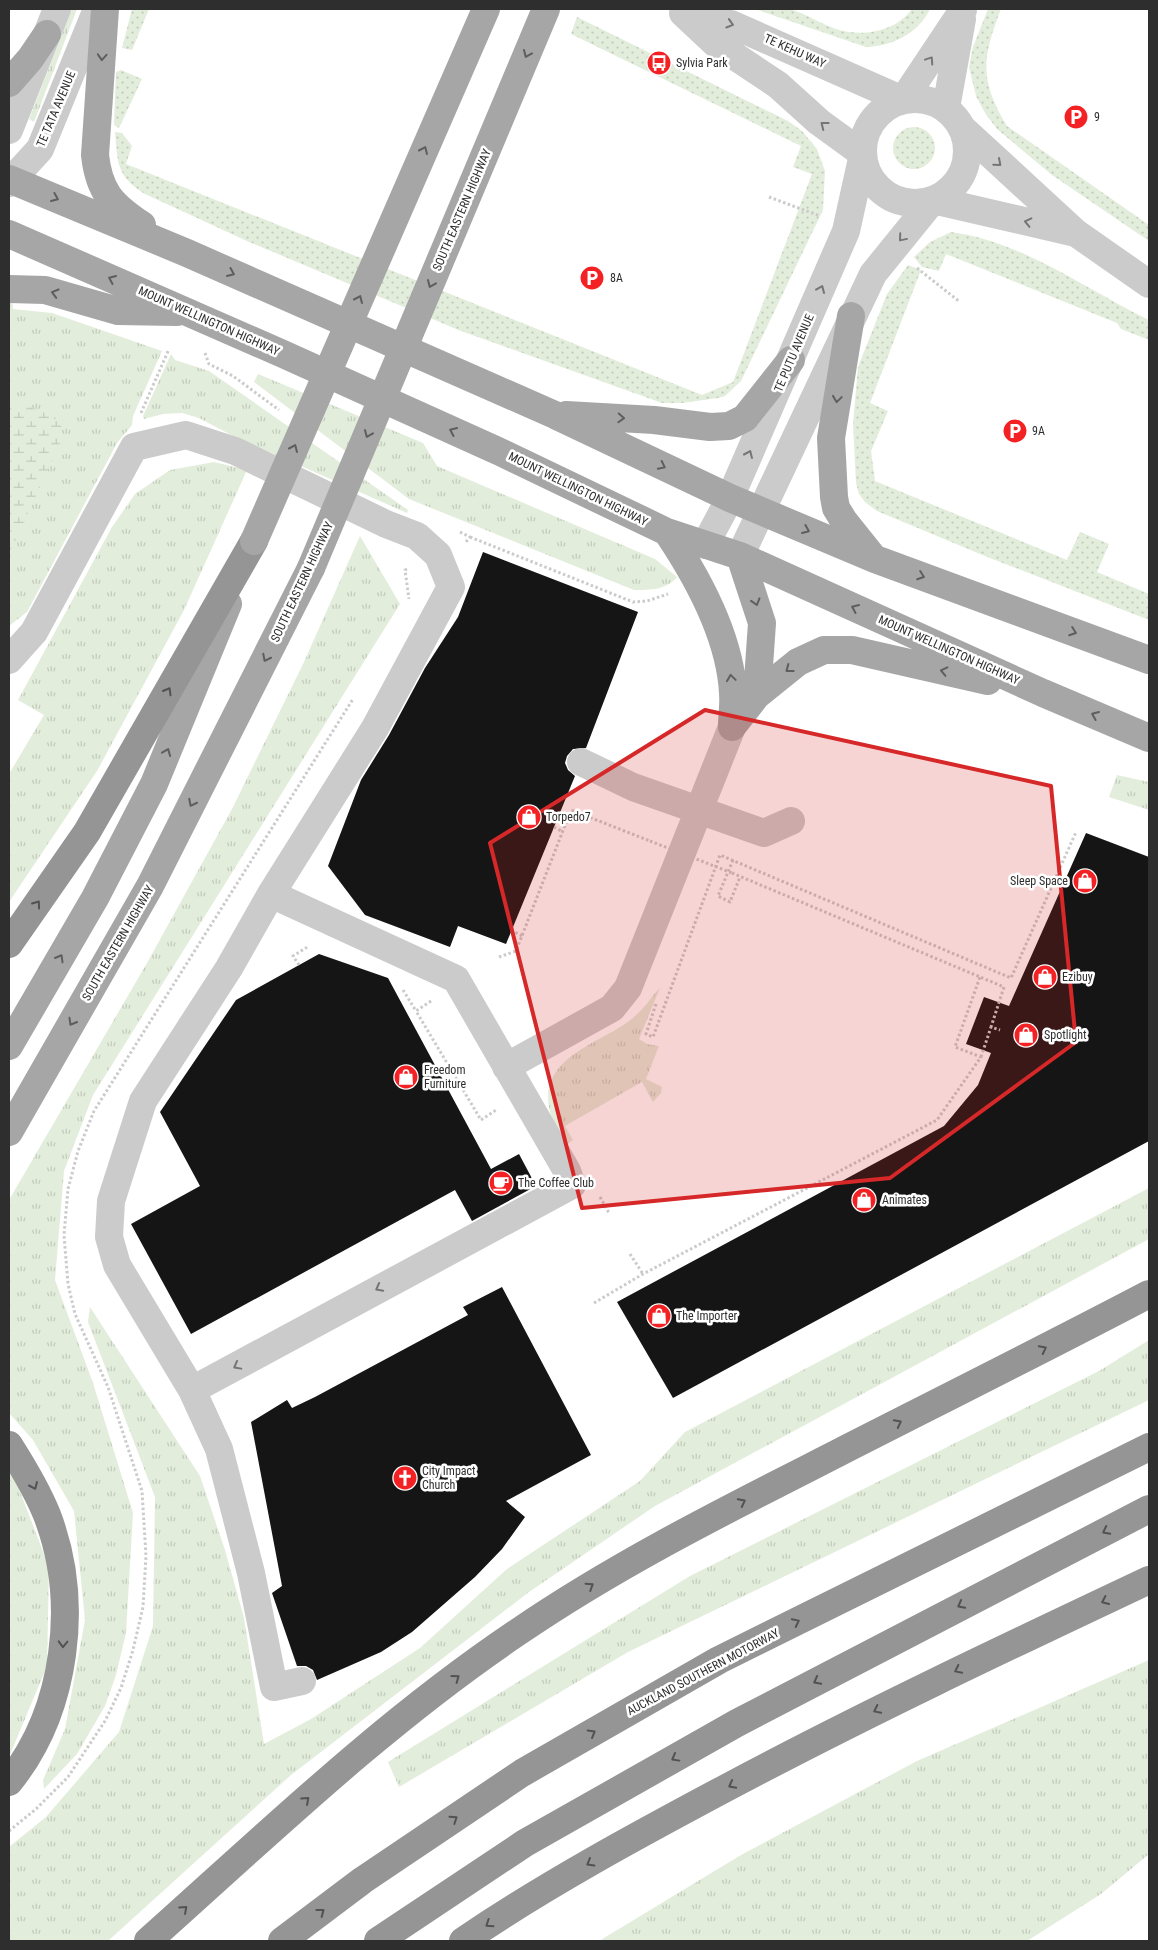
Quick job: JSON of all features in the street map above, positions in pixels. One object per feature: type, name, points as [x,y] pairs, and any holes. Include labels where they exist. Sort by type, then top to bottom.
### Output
[{"type":"highway","points":[[9,944],[87,832],[254,541]]},
{"type":"highway","points":[[148,1941],[344,1766],[416,1707],[516,1633],[614,1571],[699,1524],[1149,1294]]},
{"type":"highway","points":[[9,1445],[28,1475],[47,1516],[62,1580],[64,1619],[62,1657],[52,1699],[35,1743],[9,1782]]},
{"type":"highway","name":"AUCKLAND SOUTHERN MOTORWAY","points":[[282,1941],[363,1880],[522,1773],[659,1694],[719,1660],[1149,1447]]},
{"type":"highway","points":[[378,1941],[525,1843],[737,1723],[1149,1509]]},
{"type":"highway","points":[[463,1941],[515,1906],[653,1827],[823,1736],[1149,1580]]},
{"type":"main road","points":[[105,9],[95,155],[99,183],[112,201],[129,216],[187,253]]},
{"type":"main road","points":[[9,1046],[95,898],[154,784],[254,541],[486,9]]},
{"type":"main road","name":"SOUTH EASTERN HIGHWAY","points":[[9,1132],[150,886],[311,568],[546,9]]},
{"type":"main road","points":[[9,83],[30,59],[47,34]]},
{"type":"main road","points":[[9,174],[555,415],[730,498],[875,559],[1149,660]]},
{"type":"main road","name":"MOUNT WELLINGTON HIGHWAY","points":[[9,234],[498,451],[667,532],[740,556],[1043,693],[1149,738]]},
{"type":"main road","points":[[9,289],[45,290],[118,312],[188,313]]},
{"type":"main road","points":[[851,316],[831,438],[834,497],[836,508],[844,521],[875,559]]},
{"type":"main road","points":[[555,415],[654,420],[710,427],[729,426],[746,418],[791,360]]},
{"type":"main road","points":[[667,532],[687,561],[718,627],[729,667],[733,693],[732,727]]},
{"type":"main road","points":[[740,556],[762,623],[756,695]]},
{"type":"main road","points":[[732,727],[756,695],[798,662],[824,650],[852,650],[1043,693]]},
{"type":"lane","points":[[9,130],[57,9]]},
{"type":"lane","name":"TE TATA AVENUE","points":[[9,174],[40,149],[97,9]]},
{"type":"lane","points":[[903,100],[963,9]]},
{"type":"lane","points":[[946,108],[963,9]]},
{"type":"lane","name":"TE KEHU WAY","points":[[678,11],[731,24],[903,100]]},
{"type":"lane","name":"TE KEHU WAY","points":[[678,11],[715,43],[778,85],[820,122],[863,154]]},
{"type":"lane","points":[[963,130],[967,146],[966,163],[959,179],[948,192],[933,200],[919,203],[905,202],[892,198],[881,191],[865,168],[864,140],[869,126],[878,114],[889,105],[903,100],[918,98],[933,102],[946,108],[963,130],[1076,233],[1149,284]]},
{"type":"lane","name":"TE PUTU AVENUE","points":[[706,545],[730,498],[846,231],[863,154]]},
{"type":"lane","points":[[933,200],[1076,233]]},
{"type":"lane","points":[[740,556],[872,274],[933,200]]},
{"type":"lane","points":[[9,660],[34,632],[134,447],[186,435],[234,451],[386,524],[417,536],[438,555],[450,586],[375,728],[270,894],[229,968],[143,1101],[111,1201],[109,1237],[116,1265],[192,1390],[219,1450],[251,1574],[274,1687],[302,1681]]},
{"type":"lane","points":[[506,1067],[612,1008],[628,988],[732,727]]},
{"type":"lane","points":[[580,762],[633,786],[764,833],[791,821]]},
{"type":"lane","points":[[192,1390],[572,1185],[567,1171],[456,979],[270,894]]},
{"type":"path","points":[[769,197],[825,218]]},
{"type":"path","points":[[912,264],[960,302]]},
{"type":"path","points":[[134,447],[134,429],[169,349]]},
{"type":"path","points":[[206,357],[209,364]]},
{"type":"path","points":[[470,537],[633,602],[647,602],[673,592]]},
{"type":"path","points":[[410,567],[405,570],[410,608]]},
{"type":"path","points":[[9,1831],[36,1809],[68,1777],[105,1721],[121,1688],[134,1650],[143,1607],[146,1556],[142,1491],[108,1388],[75,1314],[68,1284],[64,1235],[68,1189],[78,1151],[94,1111],[357,692]]},
{"type":"path","points":[[499,957],[516,951],[571,810],[732,873],[1004,987],[980,1057],[937,1120],[643,1274],[594,1303]]},
{"type":"path","points":[[554,827],[562,832]]},
{"type":"path","points":[[646,1034],[653,1037],[720,855],[1011,978],[1076,832]]},
{"type":"path","points":[[733,860],[718,896],[730,902],[740,877]]},
{"type":"path","points":[[511,930],[522,936]]},
{"type":"path","points":[[980,977],[955,1047],[980,1057]]},
{"type":"path","points":[[400,984],[481,1120],[504,1106]]},
{"type":"path","points":[[416,1011],[439,996]]},
{"type":"path","points":[[991,1027],[1000,1030]]},
{"type":"path","points":[[600,1196],[609,1214]]},
{"type":"path","points":[[630,1254],[643,1274]]},
{"type":"highlighted area","points":[[705,710],[1051,786],[1076,1042],[890,1178],[582,1208],[490,843]]},
{"type":"green space","points":[[786,8],[833,28],[859,33],[879,30],[898,23],[912,9],[930,9],[919,25],[903,37],[885,44],[866,47],[755,9]]},
{"type":"green space","points":[[72,9],[77,9],[34,122],[29,119]]},
{"type":"green space","points":[[132,9],[149,9],[132,50],[122,48]]},
{"type":"green space","points":[[988,9],[1001,9],[990,41],[986,69],[992,95],[1007,126],[1149,225],[1149,241],[1052,175],[997,129],[985,113],[976,96],[969,67],[973,47]]},
{"type":"green space","points":[[577,17],[788,121],[802,131],[817,149],[825,171],[823,210],[741,381],[725,396],[682,403],[662,403],[461,331],[247,241],[145,194],[128,181],[120,168],[115,132],[122,133],[132,146],[126,164],[702,395],[733,382],[812,174],[793,167],[801,146],[571,34]]},
{"type":"green space","points":[[121,70],[142,79],[119,128],[114,125],[116,72]]},
{"type":"green space","points":[[918,127],[926,130],[932,136],[935,148],[932,160],[926,166],[910,169],[902,166],[896,160],[893,144],[896,136],[902,130]]},
{"type":"green space","points":[[951,232],[978,237],[1029,256],[1149,320],[1149,340],[1121,329],[1117,323],[946,254],[939,271],[922,267],[914,257],[930,242]]},
{"type":"green space","points":[[908,265],[921,270],[870,403],[888,411],[871,451],[875,481],[1067,560],[1080,532],[1109,544],[1097,572],[1149,594],[1149,620],[985,556],[877,511],[865,502],[859,494],[856,483],[853,424],[858,367],[887,294]]},
{"type":"green space","points":[[12,299],[13,309],[52,313],[162,351],[133,416],[132,425],[117,443],[27,612],[9,626],[9,300]]},
{"type":"green space","points":[[171,354],[175,360],[209,371],[408,510],[407,513],[233,436],[199,418],[182,413],[163,414],[144,419],[143,416]]},
{"type":"green space","points":[[258,374],[423,443],[437,466],[655,559],[677,577],[663,587],[634,590],[409,499],[254,382]]},
{"type":"green space","points":[[18,403],[49,414],[62,426],[60,443],[9,555],[9,405]]},
{"type":"green space","points":[[214,462],[247,470],[184,610],[97,771],[9,902],[9,774],[44,715],[18,700],[112,527],[135,494],[170,470]]},
{"type":"green space","points":[[360,536],[400,604],[93,1095],[64,1171],[55,1280],[93,1383],[133,1513],[126,1633],[116,1675],[105,1706],[77,1754],[44,1789],[43,1780],[65,1729],[85,1620],[74,1511],[33,1440],[9,1413],[9,1200],[147,963],[232,809],[304,662]]},
{"type":"green space","points":[[1117,775],[1149,782],[1149,810],[1109,797]]},
{"type":"green space","points":[[660,988],[639,1039],[647,1044],[659,1046],[646,1079],[662,1087],[661,1093],[653,1102],[642,1082],[565,1126],[573,1140],[568,1144],[556,1127],[549,1107],[549,1089],[554,1075],[577,1052],[634,1017]]},
{"type":"green space","points":[[1149,1188],[1149,1239],[655,1506],[529,1592],[291,1775],[108,1941],[9,1941],[9,1847],[46,1817],[119,1732],[153,1626],[155,1497],[88,1322],[90,1307],[200,1476],[225,1550],[244,1618],[264,1744],[311,1719],[420,1648],[507,1569],[640,1481],[685,1432]]},
{"type":"green space","points":[[1149,1340],[1149,1400],[628,1652],[399,1787],[388,1762],[690,1576],[1099,1371]]},
{"type":"green space","points":[[9,1470],[16,1481],[49,1567],[47,1666],[9,1757]]},
{"type":"green space","points":[[1149,1660],[1149,1854],[1101,1894],[1027,1941],[599,1941],[741,1855],[917,1761]]},
{"type":"building","points":[[483,552],[638,612],[586,748],[573,749],[567,756],[565,763],[568,770],[575,776],[506,944],[458,926],[450,947],[365,915],[328,866],[361,780],[389,735],[425,668],[458,617]]},
{"type":"building","points":[[1086,833],[1149,857],[1149,1141],[673,1398],[617,1302],[944,1126],[978,1085],[991,1053],[966,1044],[984,997],[1009,1006]]},
{"type":"building","points":[[319,954],[388,978],[491,1169],[519,1154],[536,1186],[472,1221],[455,1190],[191,1334],[131,1224],[200,1186],[160,1112],[236,1000]]},
{"type":"building","name":"City Impact Church","points":[[502,1287],[591,1455],[506,1501],[525,1517],[502,1549],[475,1577],[412,1632],[381,1652],[317,1680],[313,1670],[306,1666],[297,1666],[272,1593],[282,1586],[251,1422],[287,1400],[292,1408],[315,1397],[468,1315],[463,1307]]},
{"type":"place","name":"Sylvia Park","points":[[659,63]]},
{"type":"place","name":"9","points":[[1076,117]]},
{"type":"place","name":"8A","points":[[592,278]]},
{"type":"place","name":"9A","points":[[1015,431]]},
{"type":"place","name":"Torpedo7","points":[[529,817]]},
{"type":"place","name":"Sleep Space","points":[[1085,881]]},
{"type":"place","name":"Ezibuy","points":[[1045,977]]},
{"type":"place","name":"Spotlight","points":[[1026,1035]]},
{"type":"place","name":"Freedom Furniture","points":[[406,1077]]},
{"type":"place","name":"The Coffee Club","points":[[501,1183]]},
{"type":"place","name":"Animates","points":[[864,1200]]},
{"type":"place","name":"The Importer","points":[[659,1316]]},
{"type":"place","name":"City Impact Church","points":[[405,1478]]}]
